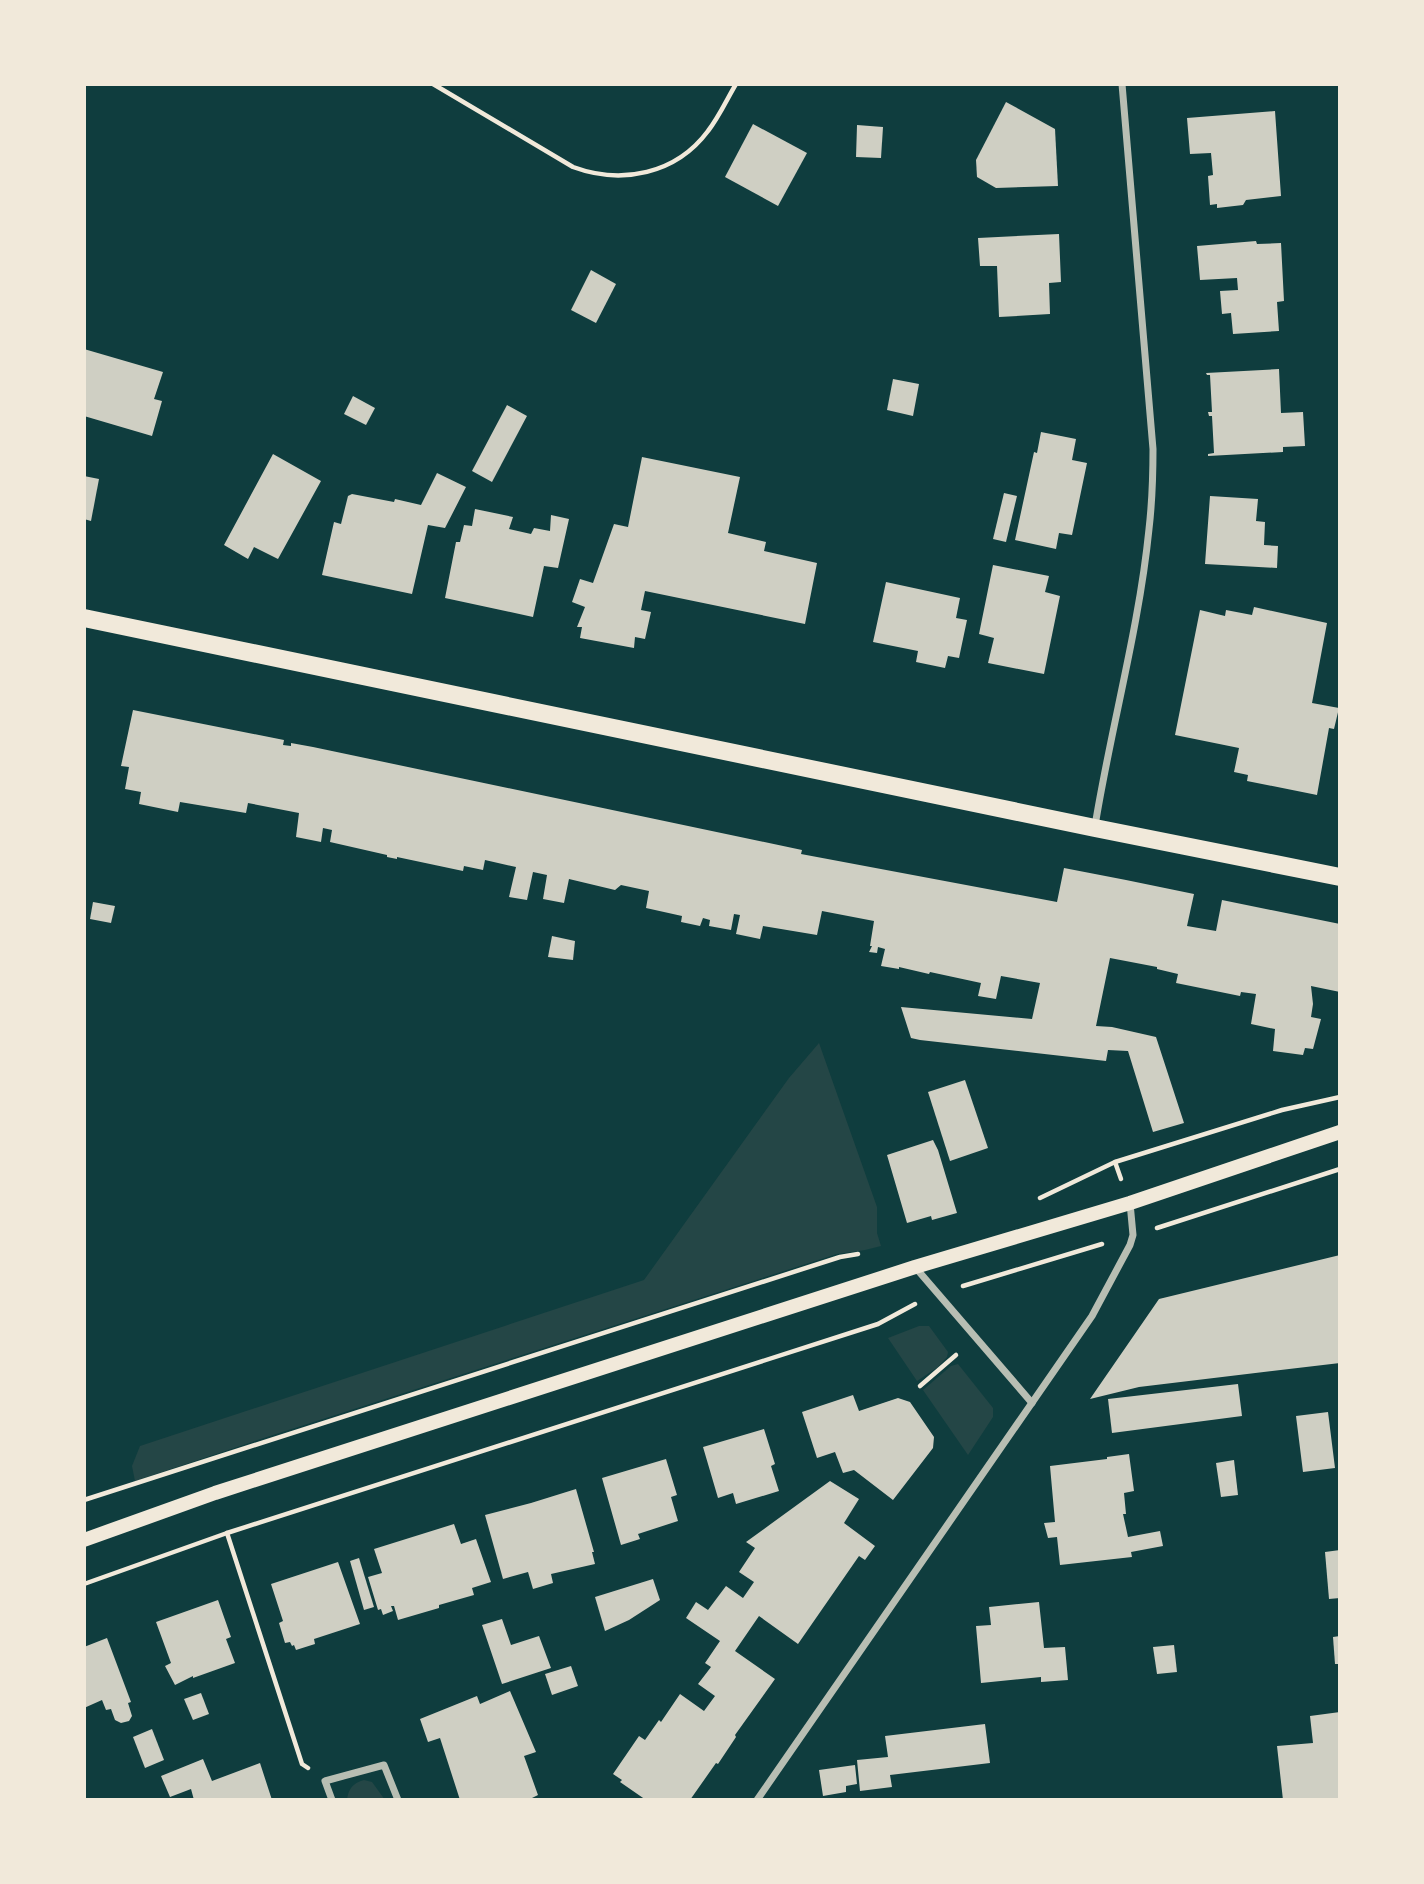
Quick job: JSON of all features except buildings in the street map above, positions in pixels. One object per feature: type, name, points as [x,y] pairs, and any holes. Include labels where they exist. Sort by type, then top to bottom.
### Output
[{"type":"main road","points":[[84,618],[1340,877]]},
{"type":"main road","points":[[84,1540],[215,1493],[915,1267],[1130,1203],[1340,1132]]},
{"type":"street","points":[[1095,828],[1143,575],[1153,484],[1153,449],[1122,84]]},
{"type":"street","points":[[757,1800],[1092,1317],[1130,1245],[1133,1235],[1130,1203]]},
{"type":"street","points":[[915,1267],[1032,1403]]},
{"type":"street","points":[[332,1800],[325,1781],[384,1765],[398,1800]]},
{"type":"path","points":[[433,84],[573,167],[590,173],[624,176],[654,170],[684,155],[709,130],[736,84]]},
{"type":"path","points":[[1038,1199],[1115,1162],[1282,1110],[1340,1097]]},
{"type":"path","points":[[84,1584],[227,1533],[878,1324],[920,1301],[939,1294],[1189,1219],[1340,1169]]},
{"type":"path","points":[[84,1500],[827,1261],[862,1253]]},
{"type":"path","points":[[920,1386],[956,1355]]},
{"type":"path","points":[[227,1533],[302,1764],[325,1781]]},
{"type":"shaded area","points":[[819,1043],[877,1207],[877,1233],[881,1246],[837,1254],[135,1481],[132,1466],[140,1446],[644,1280],[789,1078]]},
{"type":"shaded area","points":[[919,1326],[929,1326],[948,1352],[938,1367],[917,1381],[888,1338]]},
{"type":"shaded area","points":[[958,1364],[993,1408],[993,1417],[968,1455],[923,1390],[951,1366]]},
{"type":"shaded area","points":[[364,1780],[372,1782],[385,1800],[347,1800],[352,1787]]}]
